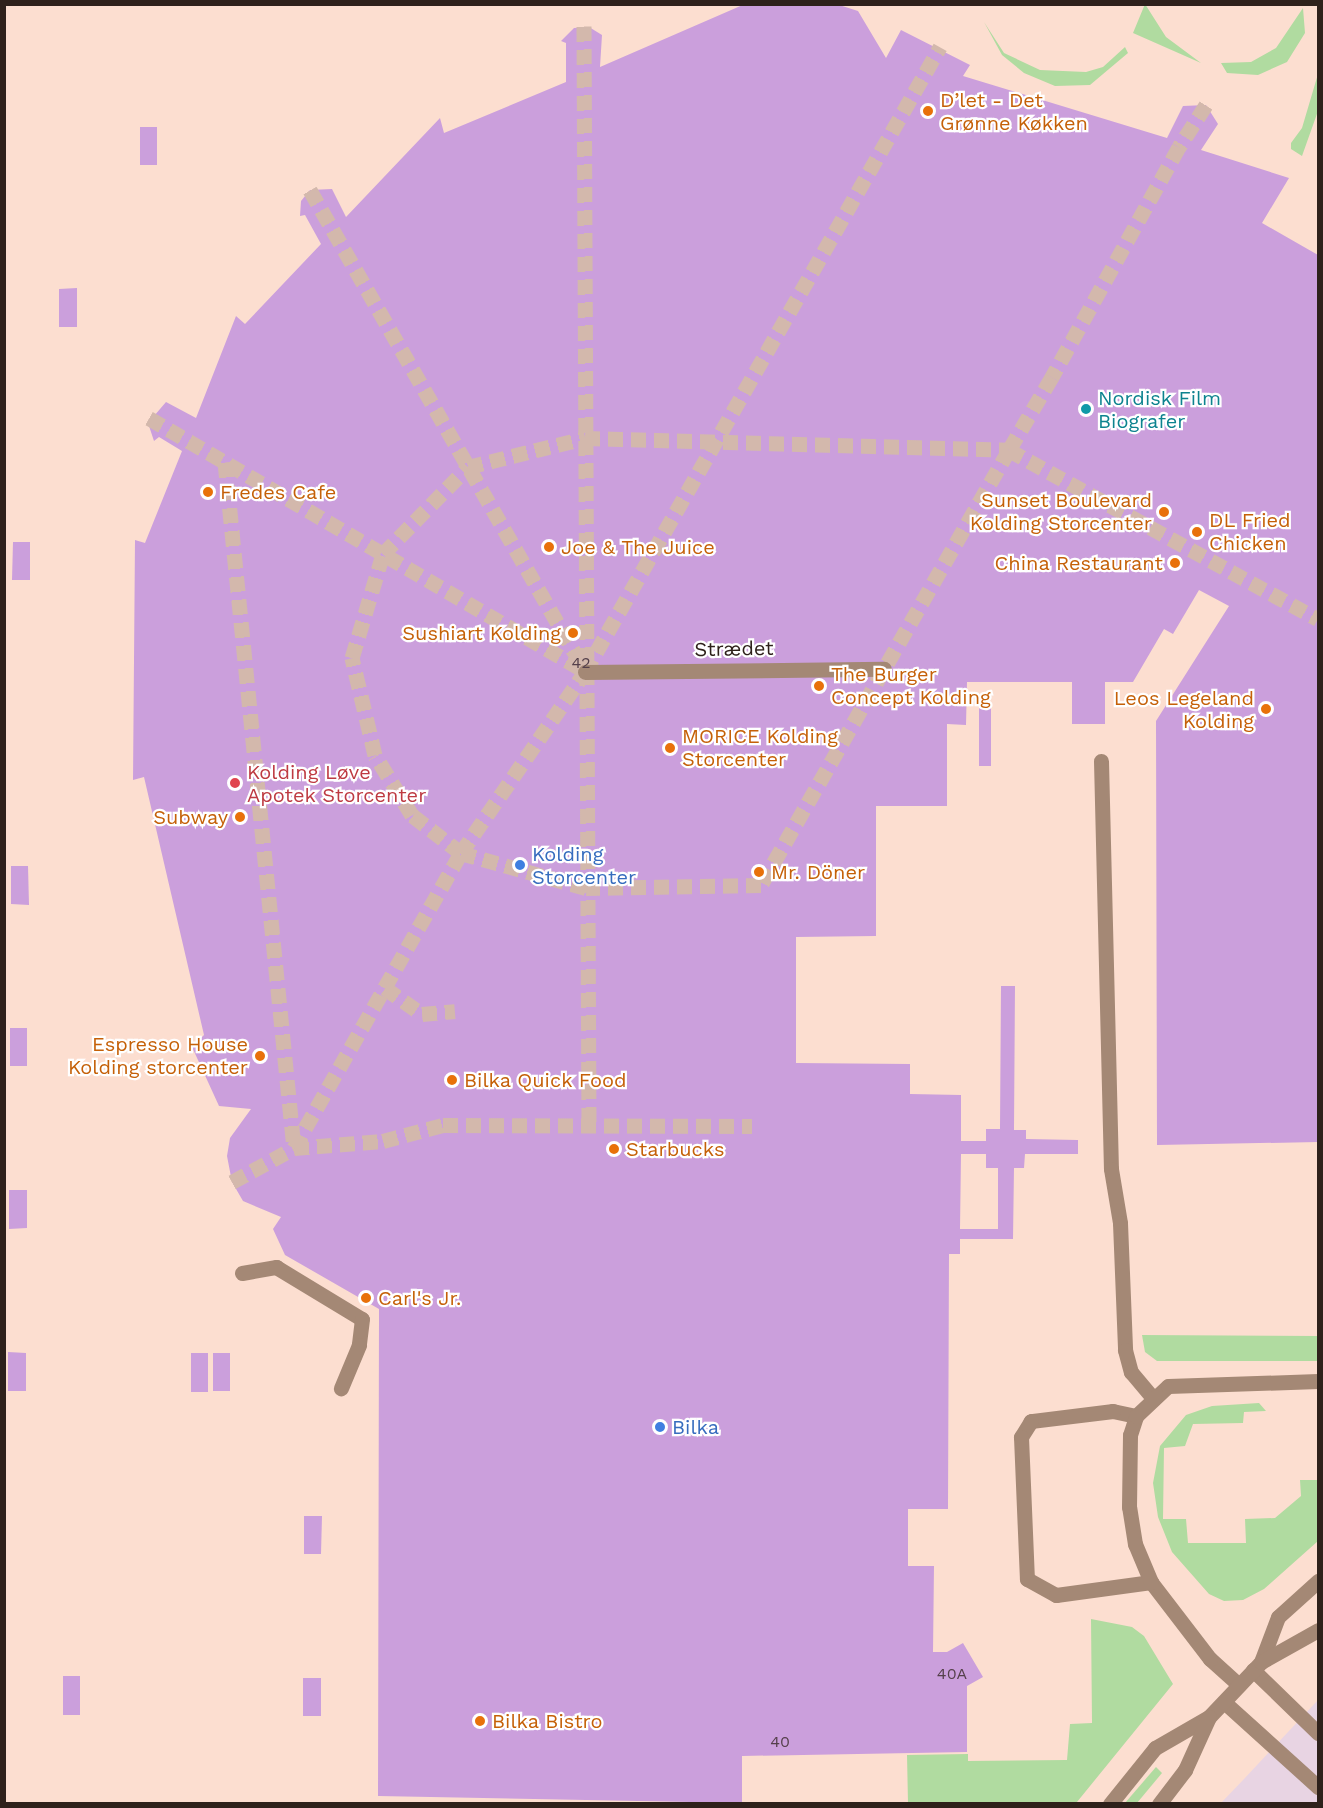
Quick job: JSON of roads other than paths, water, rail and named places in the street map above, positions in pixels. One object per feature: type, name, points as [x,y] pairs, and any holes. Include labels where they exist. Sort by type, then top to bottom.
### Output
[{"type":"street","name":"Strædet","points":[[585,672],[884,669]]},
{"type":"street","points":[[1101,761],[1112,1169],[1120,1223],[1125,1350],[1131,1372],[1152,1397]]},
{"type":"street","points":[[242,1274],[276,1267],[362,1319],[359,1345],[341,1388]]},
{"type":"street","points":[[1239,1684],[1210,1659],[1151,1582],[1136,1544],[1129,1507],[1127,1468],[1136,1416],[1152,1397],[1189,1382],[1318,1381]]},
{"type":"street","points":[[1136,1416],[1113,1411],[1031,1421],[1021,1437],[1027,1579],[1056,1595],[1151,1582]]},
{"type":"street","points":[[1257,1666],[1278,1617],[1318,1581]]},
{"type":"street","points":[[1110,1803],[1155,1748],[1209,1717],[1257,1666],[1318,1630]]},
{"type":"street","points":[[1257,1666],[1318,1733]]},
{"type":"street","points":[[1224,1702],[1318,1786]]},
{"type":"street","points":[[1159,1803],[1185,1770],[1209,1717]]},
{"type":"tunnel","points":[[584,26],[589,1127]]},
{"type":"tunnel","points":[[232,1182],[294,1148],[461,853],[585,672],[940,47]]},
{"type":"tunnel","points":[[1206,105],[1179,147],[1052,377],[1009,450],[761,885],[586,888],[461,853],[412,815],[375,755],[352,658],[383,554],[468,467],[585,438],[1009,450],[1318,619]]},
{"type":"tunnel","points":[[310,190],[584,669]]},
{"type":"tunnel","points":[[149,418],[583,670]]},
{"type":"tunnel","points":[[225,462],[294,1148],[383,1141],[443,1125],[752,1126]]},
{"type":"tunnel","points":[[385,988],[422,1014],[455,1011]]},
{"type":"place","name":"D’let - Det Grønne Køkken","points":[[928,111]]},
{"type":"place","name":"Nordisk Film Biografer","points":[[1086,409]]},
{"type":"place","name":"Fredes Cafe","points":[[208,492]]},
{"type":"place","name":"Sunset Boulevard Kolding Storcenter","points":[[1164,512]]},
{"type":"place","name":"DL Fried Chicken","points":[[1197,532]]},
{"type":"place","name":"Joe & The Juice","points":[[549,547]]},
{"type":"place","name":"China Restaurant","points":[[1175,563]]},
{"type":"place","name":"Sushiart Kolding","points":[[573,633]]},
{"type":"place","name":"The Burger Concept Kolding","points":[[819,686]]},
{"type":"place","name":"Leos Legeland Kolding","points":[[1266,709]]},
{"type":"place","name":"MORICE Kolding Storcenter","points":[[670,748]]},
{"type":"place","name":"Kolding Løve Apotek Storcenter","points":[[235,783]]},
{"type":"place","name":"Subway","points":[[240,817]]},
{"type":"place","name":"Kolding Storcenter","points":[[520,865]]},
{"type":"place","name":"Mr. Döner","points":[[759,872]]},
{"type":"place","name":"Espresso House Kolding storcenter","points":[[260,1056]]},
{"type":"place","name":"Bilka Quick Food","points":[[452,1080]]},
{"type":"place","name":"Starbucks","points":[[614,1149]]},
{"type":"place","name":"Carl's Jr.","points":[[366,1298]]},
{"type":"place","name":"Bilka","points":[[660,1427]]},
{"type":"place","name":"Bilka Bistro","points":[[480,1721]]}]
